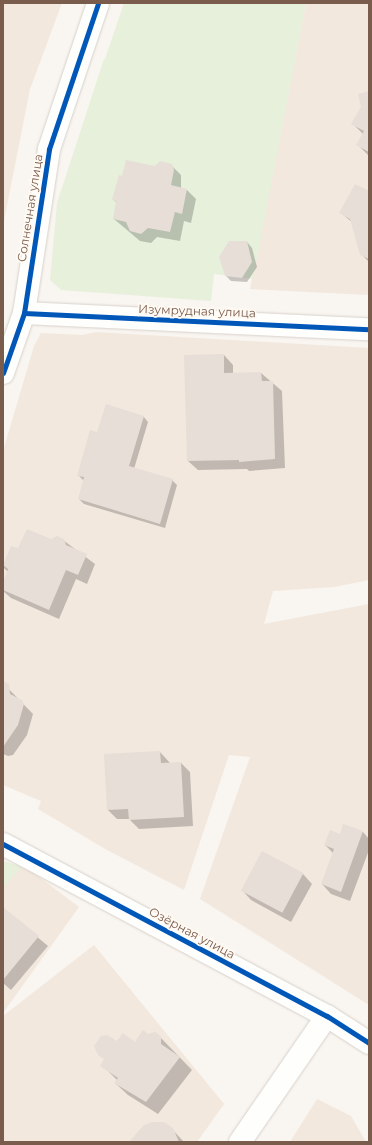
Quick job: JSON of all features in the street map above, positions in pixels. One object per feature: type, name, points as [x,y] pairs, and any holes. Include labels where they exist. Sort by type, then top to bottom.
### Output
[{"type":"street","name":"Солнечная улица","points":[[3,373],[24,314],[49,149],[98,3]]},
{"type":"street","name":"Изумрудная улица","points":[[24,314],[369,328]]},
{"type":"street","name":"Озёрная улица","points":[[3,844],[327,1016],[369,1043]]},
{"type":"street","points":[[240,1142],[327,1016]]},
{"type":"shaded area","points":[[3,3],[62,3],[30,89],[3,226]]},
{"type":"shaded area","points":[[306,3],[369,3],[369,295],[250,289]]},
{"type":"shaded area","points":[[96,332],[369,348],[369,580],[334,587],[273,591],[264,624],[369,604],[369,1005],[200,899],[250,757],[229,755],[184,890],[107,850],[38,809],[41,801],[3,785],[3,451],[34,346],[41,333],[82,335]]},
{"type":"shaded area","points":[[3,861],[30,870],[79,907],[3,1013]]},
{"type":"shaded area","points":[[94,945],[224,1104],[197,1142],[3,1142],[3,1016]]},
{"type":"shaded area","points":[[317,1099],[351,1116],[366,1142],[290,1142]]},
{"type":"green space","points":[[124,3],[306,3],[253,279],[214,274],[211,301],[61,290],[50,280],[57,203],[104,59],[111,60],[105,59]]},
{"type":"green space","points":[[3,861],[22,867],[3,887]]},
{"type":"building","points":[[369,91],[369,152],[356,145],[364,131],[351,124],[361,107],[358,94]]},
{"type":"building","points":[[126,160],[155,166],[160,161],[172,164],[174,170],[171,185],[187,189],[182,214],[175,212],[170,232],[148,228],[141,234],[130,231],[126,222],[113,219],[116,201],[112,200],[119,175],[122,176]]},
{"type":"building","points":[[355,184],[369,191],[369,259],[360,255],[350,219],[339,213]]},
{"type":"building","points":[[229,241],[247,241],[252,262],[242,278],[225,276],[219,257]]},
{"type":"building","points":[[224,354],[224,373],[261,372],[262,381],[273,381],[275,459],[239,462],[239,460],[187,461],[184,355]]},
{"type":"building","points":[[106,404],[144,416],[129,466],[173,479],[160,524],[78,499],[84,477],[77,476],[90,430],[97,432]]},
{"type":"building","points":[[27,529],[51,539],[57,536],[64,539],[66,545],[87,554],[78,575],[66,570],[49,610],[3,590],[3,582],[8,569],[3,565],[11,546],[18,548]]},
{"type":"building","points":[[3,681],[9,684],[10,694],[22,700],[24,704],[18,725],[3,747]]},
{"type":"building","points":[[160,751],[161,763],[181,762],[184,817],[129,820],[128,809],[107,810],[104,754]]},
{"type":"building","points":[[343,824],[363,831],[341,892],[321,884],[334,849],[324,845],[330,830],[340,834]]},
{"type":"building","points":[[262,851],[303,873],[282,913],[241,891]]},
{"type":"building","points":[[3,907],[39,936],[3,980]]},
{"type":"building","points":[[143,1030],[148,1034],[155,1032],[161,1036],[161,1044],[180,1057],[146,1102],[114,1083],[118,1078],[100,1066],[104,1059],[98,1055],[94,1046],[101,1036],[107,1035],[117,1041],[123,1033],[135,1042]]},
{"type":"building","points":[[152,1122],[164,1122],[173,1128],[179,1142],[129,1142],[144,1125]]},
{"type":"cycle path","points":[[3,373],[24,313],[49,149],[98,3]]},
{"type":"cycle path","points":[[24,313],[369,329]]},
{"type":"cycle path","points":[[3,844],[327,1016],[369,1043]]}]
